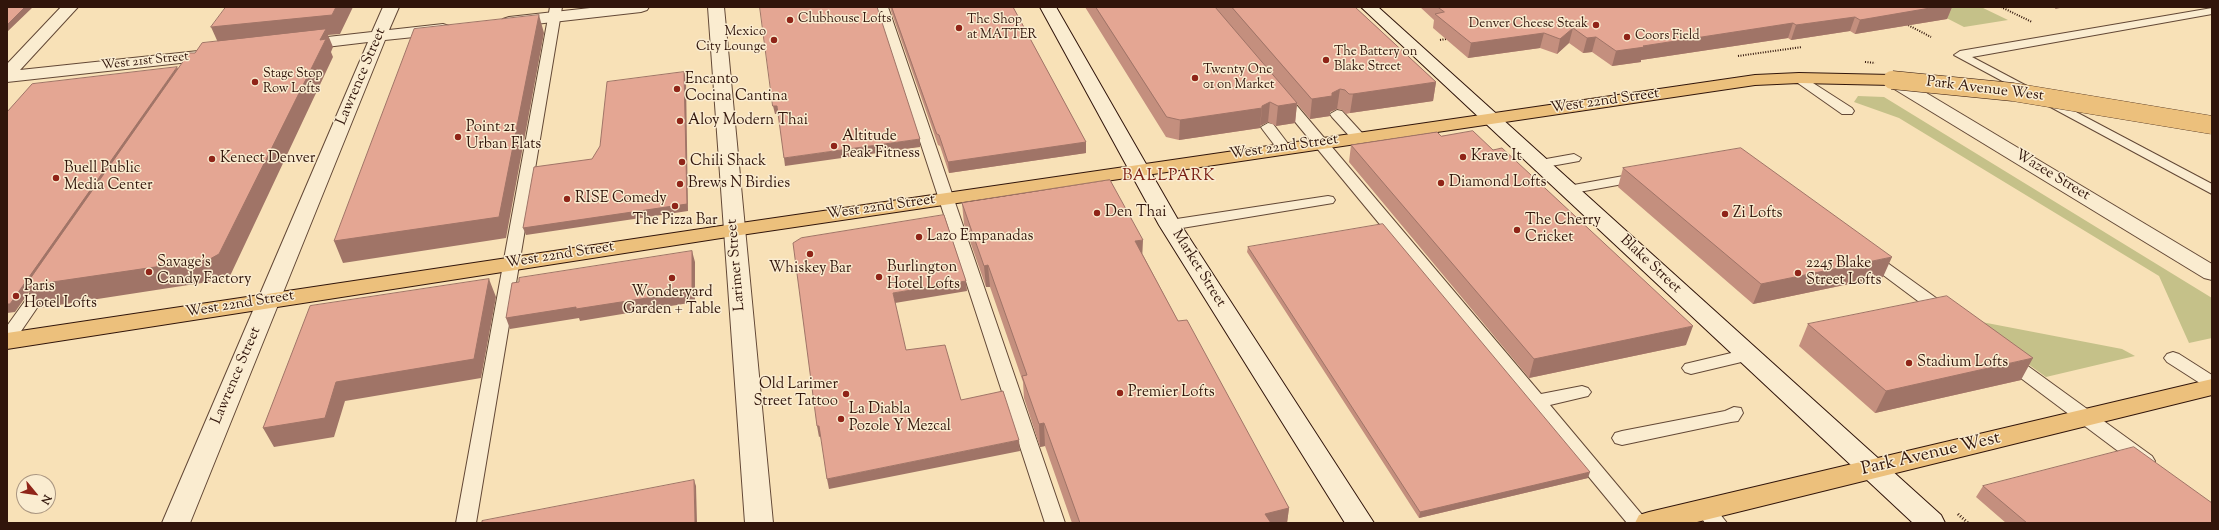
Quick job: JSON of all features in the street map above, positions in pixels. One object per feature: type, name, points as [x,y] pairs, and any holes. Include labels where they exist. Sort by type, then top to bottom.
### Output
[{"type":"main road","name":"Park Avenue West","points":[[1755,80],[1799,78],[1892,80],[1934,83],[2039,96],[2212,126]]},
{"type":"main road","name":"West 22nd Street","points":[[7,340],[946,198],[1755,80]]},
{"type":"main road","name":"Park Avenue West","points":[[1649,523],[1711,516],[1872,469],[2210,388]]},
{"type":"street","points":[[7,76],[70,7]]},
{"type":"street","name":"Lawrence Street","points":[[176,523],[391,7]]},
{"type":"street","points":[[491,24],[555,12],[641,7]]},
{"type":"street","name":"Larimer Street","points":[[716,7],[759,523]]},
{"type":"street","name":"Market Street","points":[[1048,7],[1170,225],[1360,523]]},
{"type":"street","name":"Blake Street","points":[[1369,7],[1931,523]]},
{"type":"street","points":[[286,46],[459,27]]},
{"type":"street","name":"West 21st Street","points":[[7,76],[232,52]]},
{"type":"street","name":"Wazee Street","points":[[1892,80],[2212,273]]},
{"type":"lane","points":[[882,7],[1055,523]]},
{"type":"lane","points":[[2212,11],[1960,55],[2212,190]]},
{"type":"lane","points":[[466,523],[555,12]]},
{"type":"lane","points":[[188,74],[201,56]]},
{"type":"lane","points":[[1799,78],[1847,111]]},
{"type":"lane","points":[[1276,89],[1639,523]]},
{"type":"lane","points":[[1337,114],[1358,138]]},
{"type":"lane","points":[[1268,127],[1284,148]]},
{"type":"lane","points":[[1540,164],[1574,158]]},
{"type":"lane","points":[[1568,190],[1655,174]]},
{"type":"lane","points":[[1170,225],[1328,200]]},
{"type":"lane","points":[[1853,245],[1955,321]]},
{"type":"lane","points":[[7,340],[55,269]]},
{"type":"lane","points":[[1994,349],[2156,470]]},
{"type":"lane","points":[[1691,368],[1748,355]]},
{"type":"lane","points":[[2173,358],[2210,388]]},
{"type":"lane","points":[[1537,401],[1582,392]]},
{"type":"lane","points":[[1622,438],[1731,416],[1734,413]]},
{"type":"path","points":[[2001,7],[2032,22]]},
{"type":"path","points":[[1900,21],[1931,37]]},
{"type":"path","points":[[1440,40],[1446,39]]},
{"type":"path","points":[[1738,56],[1802,46]]},
{"type":"path","points":[[1952,509],[1968,523]]},
{"type":"shaded area","points":[[1925,7],[1981,7],[2008,20],[1964,27]]},
{"type":"shaded area","points":[[1858,96],[1884,97],[2212,298],[2212,338],[2189,343],[2159,276],[1899,118],[1854,102]]},
{"type":"shaded area","points":[[1966,319],[2122,349],[2135,356],[2046,377]]},
{"type":"building","points":[[7,7],[25,7],[7,25]]},
{"type":"building","points":[[226,7],[336,7],[332,15],[211,27]]},
{"type":"building","points":[[760,7],[877,7],[920,139],[784,158],[777,106],[773,106]]},
{"type":"building","points":[[892,7],[1013,7],[1086,142],[948,162]]},
{"type":"building","name":"Twenty One 01 on Market","points":[[1096,7],[1215,7],[1297,103],[1278,106],[1270,102],[1262,106],[1262,108],[1180,120],[1167,117]]},
{"type":"building","name":"The Battery on Blake Street","points":[[1232,7],[1355,7],[1436,82],[1353,94],[1349,94],[1345,90],[1340,89],[1332,93],[1332,96],[1312,99]]},
{"type":"building","name":"Coors Field","points":[[1438,7],[1936,7],[1860,20],[1855,17],[1796,25],[1793,23],[1616,51],[1596,37],[1587,38],[1573,28],[1560,39],[1544,33],[1471,43],[1435,14],[1444,12]]},
{"type":"building","name":"Point 21 Urban Flats","points":[[539,15],[499,217],[334,241],[414,29]]},
{"type":"building","points":[[326,29],[320,40],[326,39],[219,254],[210,259],[25,286],[189,53],[195,53],[202,43]]},
{"type":"building","name":"Buell Public Media Center","points":[[177,67],[10,304],[7,304],[7,112],[32,84]]},
{"type":"building","points":[[684,72],[687,204],[523,228],[534,167],[592,159],[600,146],[607,82]]},
{"type":"building","points":[[1473,131],[1493,150],[1502,148],[1693,326],[1534,359],[1351,145],[1437,132],[1441,136]]},
{"type":"building","points":[[1741,148],[1892,257],[1761,284],[1623,168]]},
{"type":"building","name":"Premier Lofts","points":[[1110,180],[1143,240],[1135,241],[1178,321],[1187,320],[1289,508],[1265,514],[1271,523],[1080,523],[1044,423],[1039,424],[1022,376],[1027,375],[988,265],[984,266],[962,203]]},
{"type":"building","points":[[944,215],[966,281],[893,293],[906,350],[945,345],[961,400],[1003,391],[1019,440],[827,479],[819,426],[817,426],[793,243],[801,238]]},
{"type":"building","points":[[1383,224],[1590,472],[1420,512],[1248,247]]},
{"type":"building","points":[[692,251],[692,291],[506,318],[512,283],[519,282],[519,278]]},
{"type":"building","points":[[489,279],[474,359],[336,382],[325,418],[263,428],[310,306]]},
{"type":"building","name":"Stadium Lofts","points":[[1947,296],[2033,358],[1886,391],[1808,324]]},
{"type":"building","points":[[2134,447],[2212,503],[2212,523],[2027,523],[1983,486]]},
{"type":"building","points":[[694,480],[695,523],[482,523],[482,521]]},
{"type":"place","name":"Clubhouse Lofts","points":[[790,20]]},
{"type":"place","name":"Denver Cheese Steak","points":[[1596,25]]},
{"type":"place","name":"The Shop at MATTER","points":[[959,28]]},
{"type":"place","name":"Coors Field","points":[[1627,37]]},
{"type":"place","name":"Mexico City Lounge","points":[[774,40]]},
{"type":"place","name":"The Battery on Blake Street","points":[[1326,60]]},
{"type":"place","name":"Twenty One 01 on Market","points":[[1195,78]]},
{"type":"place","name":"Stage Stop Row Lofts","points":[[255,82]]},
{"type":"place","name":"Encanto Cocina Cantina","points":[[677,89]]},
{"type":"place","name":"Aloy Modern Thai","points":[[680,121]]},
{"type":"place","name":"Point 21 Urban Flats","points":[[458,137]]},
{"type":"place","name":"Altitude Peak Fitness","points":[[834,146]]},
{"type":"place","name":"Krave It","points":[[1463,157]]},
{"type":"place","name":"Kenect Denver","points":[[212,159]]},
{"type":"place","name":"Chili Shack","points":[[682,162]]},
{"type":"place","name":"Buell Public Media Center","points":[[56,178]]},
{"type":"place","name":"Diamond Lofts","points":[[1441,183]]},
{"type":"place","name":"Brews N Birdies","points":[[680,184]]},
{"type":"place","name":"RISE Comedy","points":[[567,199]]},
{"type":"place","name":"The Pizza Bar","points":[[675,206]]},
{"type":"place","name":"Den Thai","points":[[1097,213]]},
{"type":"place","name":"Zi Lofts","points":[[1725,214]]},
{"type":"place","name":"The Cherry Cricket","points":[[1517,230]]},
{"type":"place","name":"Lazo Empanadas","points":[[919,237]]},
{"type":"place","name":"Whiskey Bar","points":[[810,254]]},
{"type":"place","name":"Savage’s Candy Factory","points":[[149,272]]},
{"type":"place","name":"2245 Blake Street Lofts","points":[[1798,273]]},
{"type":"place","name":"Burlington Hotel Lofts","points":[[879,277]]},
{"type":"place","name":"Wonderyard Garden + Table","points":[[672,278]]},
{"type":"place","name":"Paris Hotel Lofts","points":[[16,296]]},
{"type":"place","name":"Stadium Lofts","points":[[1909,363]]},
{"type":"place","name":"Premier Lofts","points":[[1120,393]]},
{"type":"place","name":"Old Larimer Street Tattoo","points":[[846,394]]},
{"type":"place","name":"La Diabla Pozole Y Mezcal","points":[[841,419]]},
{"type":"district","name":"BALLPARK","points":[[1169,177]]}]
